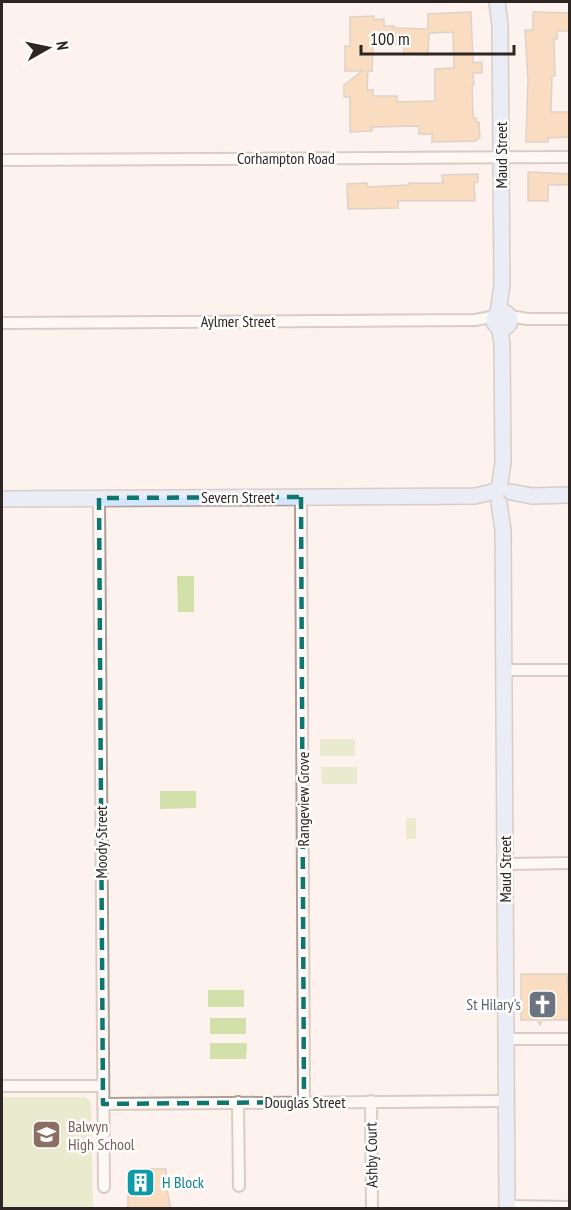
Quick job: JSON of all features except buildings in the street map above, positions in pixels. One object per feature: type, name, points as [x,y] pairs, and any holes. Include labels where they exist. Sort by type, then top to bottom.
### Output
[{"type":"street","points":[[497,2],[503,2]]},
{"type":"street","name":"Maud Street","points":[[497,2],[500,25],[504,496],[507,1207]]},
{"type":"street","name":"Maud Street","points":[[500,25],[503,2]]},
{"type":"street","name":"Corhampton Road","points":[[2,160],[570,157]]},
{"type":"street","name":"Aylmer Street","points":[[2,323],[570,319]]},
{"type":"street","name":"Severn Street","points":[[2,499],[570,495]]},
{"type":"street","name":"Rangeview Grove","points":[[301,497],[304,1102]]},
{"type":"street","name":"Moody Street","points":[[99,498],[104,1187]]},
{"type":"street","points":[[504,670],[570,670]]},
{"type":"street","points":[[505,864],[570,863]]},
{"type":"street","points":[[506,1039],[570,1039]]},
{"type":"street","points":[[2,1086],[103,1086]]},
{"type":"street","name":"Ashby Court","points":[[370,1101],[372,1209]]},
{"type":"street","name":"Douglas Street","points":[[103,1104],[507,1101]]},
{"type":"street","points":[[238,1102],[239,1186]]},
{"type":"street","points":[[507,1207],[570,1207]]},
{"type":"highlighted area","points":[[301,497],[304,1102],[103,1104],[99,498]]},
{"type":"green space","points":[[177,576],[194,576],[194,612],[178,612]]},
{"type":"green space","points":[[320,739],[355,739],[355,756],[320,756]]},
{"type":"green space","points":[[321,767],[357,767],[357,784],[322,784]]},
{"type":"green space","points":[[160,791],[196,791],[196,808],[160,809]]},
{"type":"green space","points":[[406,818],[416,818],[416,839],[406,839]]},
{"type":"green space","points":[[208,990],[244,990],[244,1007],[208,1007]]},
{"type":"green space","points":[[210,1018],[246,1018],[246,1034],[210,1034]]},
{"type":"green space","points":[[210,1043],[247,1043],[246,1059],[210,1059]]},
{"type":"green space","name":"Balwyn High School","points":[[2,1097],[86,1097],[91,1102],[93,1208],[2,1208]]},
{"type":"place","name":"St Hilary's","points":[[542,1004]]},
{"type":"place","name":"Balwyn High School","points":[[47,1135]]},
{"type":"place","name":"H Block","points":[[141,1182]]}]
